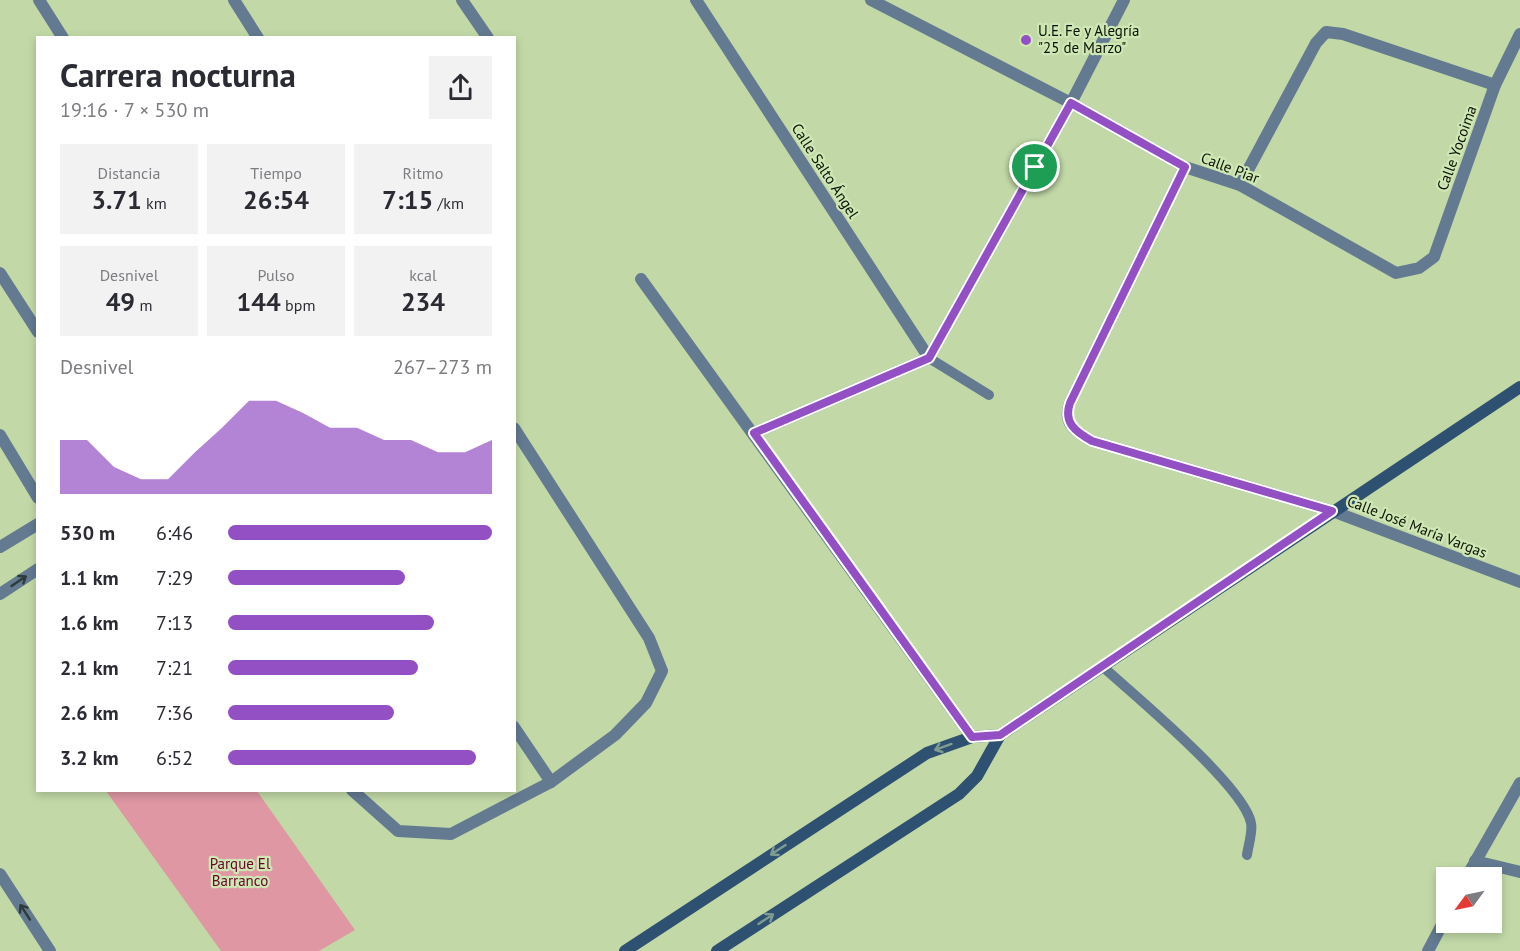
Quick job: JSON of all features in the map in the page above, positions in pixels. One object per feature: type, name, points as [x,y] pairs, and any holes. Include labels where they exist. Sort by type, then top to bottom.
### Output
[{"type":"street","points":[[39,0],[62,36]]},
{"type":"street","points":[[234,0],[257,36]]},
{"type":"street","points":[[462,0],[487,36]]},
{"type":"street","name":"Calle Salto Ángel","points":[[696,0],[929,358]]},
{"type":"street","name":"Calle Piar","points":[[871,0],[1071,103],[1185,167],[1240,185],[1396,273],[1419,268]]},
{"type":"street","points":[[754,433],[929,358],[1071,103],[1124,0]]},
{"type":"street","points":[[1240,185],[1316,43],[1326,32],[1343,34],[1495,85]]},
{"type":"street","name":"Calle Yocoima","points":[[1419,268],[1434,257],[1495,85],[1520,34]]},
{"type":"street","name":"Calle José María Vargas","points":[[1185,167],[1070,403],[1067,420],[1076,432],[1092,441],[1332,511],[1520,582]]},
{"type":"street","points":[[0,273],[36,329]]},
{"type":"street","points":[[641,279],[972,737]]},
{"type":"street","points":[[717,951],[959,794],[977,776],[1000,735],[1520,387]]},
{"type":"street","points":[[354,792],[399,831],[451,834],[551,782],[615,735],[646,703],[662,671],[649,638],[516,431]]},
{"type":"street","points":[[0,435],[36,495]]},
{"type":"street","points":[[0,547],[36,525]]},
{"type":"street","points":[[0,594],[36,570]]},
{"type":"street","points":[[516,730],[551,782]]},
{"type":"street","points":[[625,951],[927,753],[972,737],[1000,735]]},
{"type":"street","points":[[1472,867],[1520,783]]},
{"type":"street","points":[[1475,861],[1520,872]]},
{"type":"street","points":[[0,874],[50,951]]},
{"type":"street","points":[[1428,951],[1437,933]]},
{"type":"lane","points":[[929,358],[989,395]]},
{"type":"lane","points":[[1102,666],[1224,779],[1244,807],[1251,824],[1247,855]]},
{"type":"green space","name":"Parque El Barranco","points":[[107,792],[258,792],[355,930],[319,951],[221,951]]},
{"type":"place","name":"U.E. Fe y Alegría \"25 de Marzo\"","points":[[1026,40]]},
{"type":"route","points":[[1071,103],[1185,167],[1070,403],[1067,420],[1076,432],[1092,441],[1332,511],[1000,735],[972,737],[754,433],[929,358],[1035,167],[1071,103]]}]
